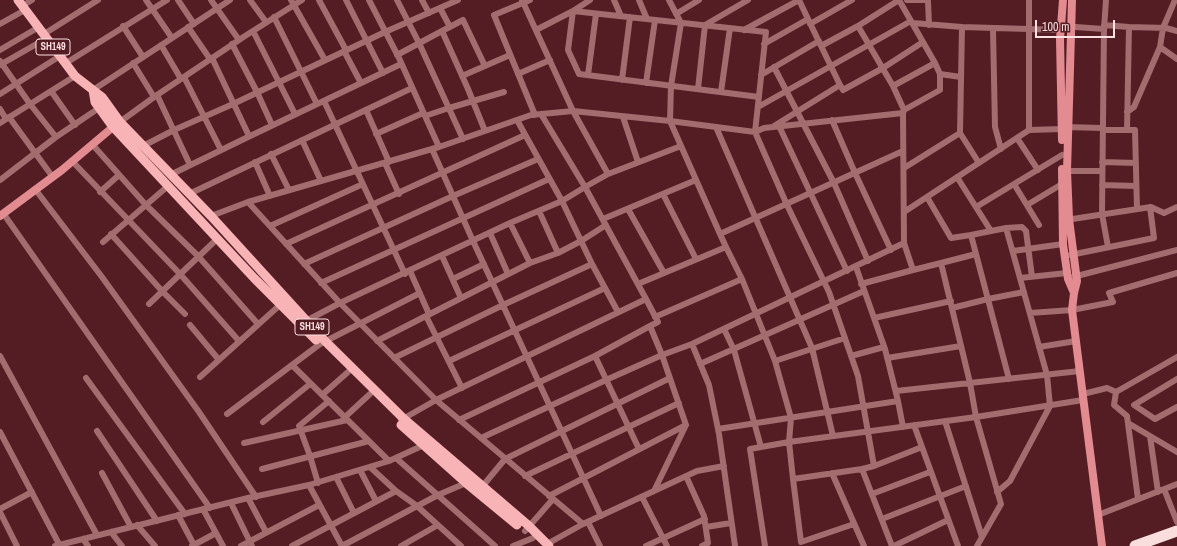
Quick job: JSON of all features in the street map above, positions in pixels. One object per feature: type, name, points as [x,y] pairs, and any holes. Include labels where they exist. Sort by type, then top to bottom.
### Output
[{"type":"highway","points":[[1136,546],[1177,531]]},
{"type":"highway","points":[[1155,546],[1177,538]]},
{"type":"main road","name":"SH149","points":[[22,5],[75,76],[102,97],[116,124],[168,186],[217,239],[281,304],[303,322]]},
{"type":"main road","name":"SH149","points":[[93,90],[95,102],[99,108],[143,146],[211,216],[322,342],[401,420],[424,445],[466,483],[480,490]]},
{"type":"main road","name":"SH149","points":[[322,342],[348,372],[370,394],[480,490],[546,545]]},
{"type":"main road","name":"SH149","points":[[527,529],[533,538],[546,545]]},
{"type":"street","points":[[0,24],[22,5],[32,0]]},
{"type":"street","points":[[56,137],[1,64],[43,33],[98,0]]},
{"type":"street","points":[[146,0],[172,38]]},
{"type":"street","points":[[0,94],[16,83],[63,60],[167,0]]},
{"type":"street","points":[[178,0],[191,26],[211,58],[249,136]]},
{"type":"street","points":[[211,0],[238,40]]},
{"type":"street","points":[[93,90],[230,0]]},
{"type":"street","points":[[250,0],[266,22]]},
{"type":"street","points":[[210,508],[1,215],[72,161],[116,124],[211,58],[274,17],[292,2],[302,0]]},
{"type":"street","points":[[319,0],[361,83]]},
{"type":"street","points":[[346,0],[383,73]]},
{"type":"street","points":[[369,0],[397,55],[439,147]]},
{"type":"street","points":[[396,0],[420,43],[463,139]]},
{"type":"street","points":[[422,0],[429,13]]},
{"type":"street","points":[[143,146],[174,130],[233,104],[367,40],[457,0]]},
{"type":"street","points":[[459,420],[595,356],[658,322],[585,187],[538,114],[510,56],[494,15],[530,0]]},
{"type":"street","points":[[536,30],[573,11],[590,0]]},
{"type":"street","points":[[614,0],[621,16]]},
{"type":"street","points":[[639,0],[647,19]]},
{"type":"street","points":[[669,0],[681,23],[671,86],[670,121],[757,313],[775,361],[791,418],[789,442],[801,544],[854,524]]},
{"type":"street","points":[[705,25],[748,0]]},
{"type":"street","points":[[744,30],[799,0],[843,90],[882,68],[923,42]]},
{"type":"street","points":[[801,4],[807,0]]},
{"type":"street","points":[[764,44],[852,0]]},
{"type":"street","points":[[211,216],[248,202],[439,147],[538,114],[573,111],[755,132],[764,128],[904,112],[940,90],[940,74],[935,63],[899,0],[858,26],[820,43],[761,75]]},
{"type":"street","points":[[907,0],[928,0],[929,24]]},
{"type":"street","points":[[1029,130],[1030,0]]},
{"type":"street","points":[[1063,0],[1061,28],[1066,220],[1063,244],[1067,276],[1074,293]]},
{"type":"street","points":[[1072,0],[1063,128],[1062,155],[1064,171],[1062,184],[1066,220],[1074,254],[1077,285],[1074,293],[1072,310],[1102,546]]},
{"type":"street","points":[[1106,0],[1104,27],[1102,214],[1108,247]]},
{"type":"street","points":[[1127,112],[1134,107],[1160,47],[1163,28],[1175,0]]},
{"type":"street","points":[[676,14],[696,1]]},
{"type":"street","points":[[292,2],[325,60]]},
{"type":"street","points":[[523,2],[573,111],[608,174]]},
{"type":"street","points":[[440,8],[450,27]]},
{"type":"street","points":[[573,11],[766,32],[755,132],[834,306],[858,376],[874,466]]},
{"type":"street","points":[[573,11],[568,50],[579,74],[759,97]]},
{"type":"street","points":[[588,75],[596,14]]},
{"type":"street","points":[[274,17],[317,104]]},
{"type":"street","points":[[622,80],[630,17]]},
{"type":"street","points":[[397,55],[463,20],[485,66]]},
{"type":"street","points":[[646,83],[655,20]]},
{"type":"street","points":[[758,107],[831,65],[912,22],[962,27],[1029,29],[1129,27],[1166,28],[1177,31]]},
{"type":"street","points":[[698,89],[705,25]]},
{"type":"street","points":[[123,26],[143,57]]},
{"type":"street","points":[[858,26],[893,86],[904,112],[904,243],[913,270]]},
{"type":"street","points":[[962,27],[960,133],[979,163]]},
{"type":"street","points":[[1127,130],[1129,27]]},
{"type":"street","points":[[721,92],[730,28]]},
{"type":"street","points":[[993,28],[995,127],[1001,149]]},
{"type":"street","points":[[253,31],[295,114]]},
{"type":"street","points":[[442,31],[486,131]]},
{"type":"street","points":[[0,50],[43,33]]},
{"type":"street","points":[[232,44],[272,125]]},
{"type":"street","points":[[162,45],[205,116],[221,150]]},
{"type":"street","points":[[1160,47],[1177,58]]},
{"type":"street","points":[[462,76],[510,56]]},
{"type":"street","points":[[518,74],[550,60]]},
{"type":"street","points":[[133,63],[156,96],[190,165]]},
{"type":"street","points":[[893,86],[935,63]]},
{"type":"street","points":[[170,175],[401,64]]},
{"type":"street","points":[[774,68],[834,183],[868,261]]},
{"type":"street","points":[[940,74],[961,77]]},
{"type":"street","points":[[0,123],[75,76]]},
{"type":"street","points":[[772,127],[840,85]]},
{"type":"street","points":[[189,194],[412,88]]},
{"type":"street","points":[[51,91],[75,125]]},
{"type":"street","points":[[376,134],[424,114],[504,92]]},
{"type":"street","points":[[324,101],[393,249],[420,293],[437,337],[462,388]]},
{"type":"street","points":[[0,180],[56,137],[99,108]]},
{"type":"street","points":[[0,109],[52,176]]},
{"type":"street","points":[[366,110],[399,194]]},
{"type":"street","points":[[623,116],[638,162]]},
{"type":"street","points":[[517,120],[562,201],[592,264],[618,312]]},
{"type":"street","points":[[832,120],[891,250]]},
{"type":"street","points":[[779,126],[812,193],[846,271]]},
{"type":"street","points":[[716,127],[812,348],[833,436]]},
{"type":"street","points":[[904,212],[1029,130],[1063,128],[1135,130],[1137,209]]},
{"type":"street","points":[[904,168],[960,133]]},
{"type":"street","points":[[286,244],[373,206],[525,135]]},
{"type":"street","points":[[1017,138],[1038,170]]},
{"type":"street","points":[[302,140],[321,181]]},
{"type":"street","points":[[92,144],[145,204],[198,256],[258,324]]},
{"type":"street","points":[[303,322],[510,223],[562,201],[608,174],[681,146]]},
{"type":"street","points":[[432,149],[473,241],[601,516]]},
{"type":"street","points":[[720,234],[787,205],[903,151]]},
{"type":"street","points":[[272,154],[289,190]]},
{"type":"street","points":[[976,208],[1062,155]]},
{"type":"street","points":[[304,264],[538,159]]},
{"type":"street","points":[[72,161],[180,274],[239,341]]},
{"type":"street","points":[[255,162],[270,196]]},
{"type":"street","points":[[1102,162],[1136,163]]},
{"type":"street","points":[[1064,171],[1102,171]]},
{"type":"street","points":[[100,192],[119,175]]},
{"type":"street","points":[[957,177],[991,231]]},
{"type":"street","points":[[321,282],[549,178]]},
{"type":"street","points":[[377,340],[530,263],[558,253],[581,241],[604,222],[628,209],[696,180]]},
{"type":"street","points":[[270,226],[363,184]]},
{"type":"street","points":[[1014,184],[1039,225]]},
{"type":"street","points":[[1026,205],[1062,184]]},
{"type":"street","points":[[1102,185],[1136,186]]},
{"type":"street","points":[[103,242],[145,204],[168,186]]},
{"type":"street","points":[[36,189],[102,277],[199,412],[256,497]]},
{"type":"street","points":[[663,194],[696,259]]},
{"type":"street","points":[[927,197],[951,238],[1006,228],[1022,227],[1025,229],[1032,277]]},
{"type":"street","points":[[248,202],[340,303],[436,400],[551,498],[586,523],[600,546]]},
{"type":"street","points":[[1066,220],[1150,208],[1164,213],[1177,207]]},
{"type":"street","points":[[1065,256],[1154,238],[1150,208]]},
{"type":"street","points":[[628,209],[664,273]]},
{"type":"street","points":[[539,211],[558,253]]},
{"type":"street","points":[[510,223],[530,263]]},
{"type":"street","points":[[997,492],[1010,481],[1050,406],[1047,375],[1006,228]]},
{"type":"street","points":[[490,233],[508,274]]},
{"type":"street","points":[[111,234],[162,291],[185,314]]},
{"type":"street","points":[[971,235],[1009,379]]},
{"type":"street","points":[[149,304],[217,239]]},
{"type":"street","points":[[481,438],[662,355],[692,344],[904,243]]},
{"type":"street","points":[[1013,251],[1063,244]]},
{"type":"street","points":[[638,284],[726,247]]},
{"type":"street","points":[[1020,278],[1076,276],[1177,250]]},
{"type":"street","points":[[862,284],[976,254]]},
{"type":"street","points":[[442,256],[461,298]]},
{"type":"street","points":[[941,263],[970,383],[976,417],[1000,504],[978,546]]},
{"type":"street","points":[[453,279],[484,264]]},
{"type":"street","points":[[394,358],[592,264]]},
{"type":"street","points":[[856,267],[884,347],[904,427]]},
{"type":"street","points":[[1030,313],[1072,310],[1112,302],[1109,293],[1177,273]]},
{"type":"street","points":[[655,317],[742,279]]},
{"type":"street","points":[[449,361],[605,288]]},
{"type":"street","points":[[700,364],[834,306],[864,291]]},
{"type":"street","points":[[952,308],[1024,292]]},
{"type":"street","points":[[226,414],[322,342],[420,293]]},
{"type":"street","points":[[401,420],[436,400],[646,299]]},
{"type":"street","points":[[874,318],[951,301]]},
{"type":"street","points":[[200,377],[281,304]]},
{"type":"street","points":[[190,324],[219,360]]},
{"type":"street","points":[[650,326],[662,355],[686,425],[654,491]]},
{"type":"street","points":[[724,329],[734,350],[761,447]]},
{"type":"street","points":[[775,361],[845,338]]},
{"type":"street","points":[[1039,347],[1076,341]]},
{"type":"street","points":[[692,344],[709,385],[724,466],[735,546]]},
{"type":"street","points":[[887,358],[961,346]]},
{"type":"street","points":[[851,356],[884,347]]},
{"type":"street","points":[[0,356],[97,535]]},
{"type":"street","points":[[595,356],[639,449]]},
{"type":"street","points":[[1116,392],[1177,358]]},
{"type":"street","points":[[292,365],[389,461]]},
{"type":"street","points":[[896,391],[1080,371]]},
{"type":"street","points":[[322,395],[348,372]]},
{"type":"street","points":[[86,378],[185,514]]},
{"type":"street","points":[[480,490],[505,459],[561,430],[670,378]]},
{"type":"street","points":[[1177,380],[1134,405],[1155,419],[1177,407]]},
{"type":"street","points":[[263,422],[310,384]]},
{"type":"street","points":[[765,546],[750,449],[789,442],[1050,406],[1083,397],[1107,388],[1116,392]]},
{"type":"street","points":[[1116,392],[1114,405],[1128,416],[1138,500]]},
{"type":"street","points":[[244,444],[346,418],[370,394]]},
{"type":"street","points":[[718,429],[898,401]]},
{"type":"street","points":[[318,483],[299,426],[329,402]]},
{"type":"street","points":[[525,476],[679,403]]},
{"type":"street","points":[[944,421],[982,538]]},
{"type":"street","points":[[1128,423],[1177,452]]},
{"type":"street","points":[[527,529],[551,498],[583,478],[686,425]]},
{"type":"street","points":[[914,425],[958,546]]},
{"type":"street","points":[[0,432],[2,440],[32,492],[58,546],[83,538],[157,520],[318,483],[389,461],[424,445]]},
{"type":"street","points":[[97,432],[157,520]]},
{"type":"street","points":[[1150,436],[1161,491],[1177,522]]},
{"type":"street","points":[[262,469],[369,441]]},
{"type":"street","points":[[793,479],[862,469],[874,466],[922,447]]},
{"type":"street","points":[[396,458],[495,546]]},
{"type":"street","points":[[546,545],[586,523],[697,471],[724,466]]},
{"type":"street","points":[[370,467],[417,506],[459,544]]},
{"type":"street","points":[[862,469],[893,546],[948,520]]},
{"type":"street","points":[[360,470],[376,501]]},
{"type":"street","points":[[872,494],[930,472]]},
{"type":"street","points":[[102,473],[134,526],[155,546]]},
{"type":"street","points":[[832,473],[864,546]]},
{"type":"street","points":[[686,476],[705,519],[708,543],[704,546]]},
{"type":"street","points":[[336,477],[354,513]]},
{"type":"street","points":[[308,485],[342,546],[438,495],[466,483]]},
{"type":"street","points":[[1098,515],[1177,484]]},
{"type":"street","points":[[882,519],[966,486]]},
{"type":"street","points":[[292,546],[396,490]]},
{"type":"street","points":[[18,546],[0,511],[32,492]]},
{"type":"street","points":[[642,497],[667,546]]},
{"type":"street","points":[[248,498],[266,532]]},
{"type":"street","points":[[230,503],[251,544]]},
{"type":"street","points":[[241,546],[251,544],[266,532],[319,505]]},
{"type":"street","points":[[203,509],[223,546]]},
{"type":"street","points":[[178,515],[193,545],[216,533]]},
{"type":"street","points":[[646,546],[705,519]]},
{"type":"street","points":[[706,527],[731,522]]},
{"type":"street","points":[[401,546],[438,525]]},
{"type":"street","points":[[111,532],[122,546]]},
{"type":"street","points":[[83,538],[88,546]]},
{"type":"street","points":[[513,546],[533,538]]},
{"type":"street","points":[[450,546],[459,544]]}]
